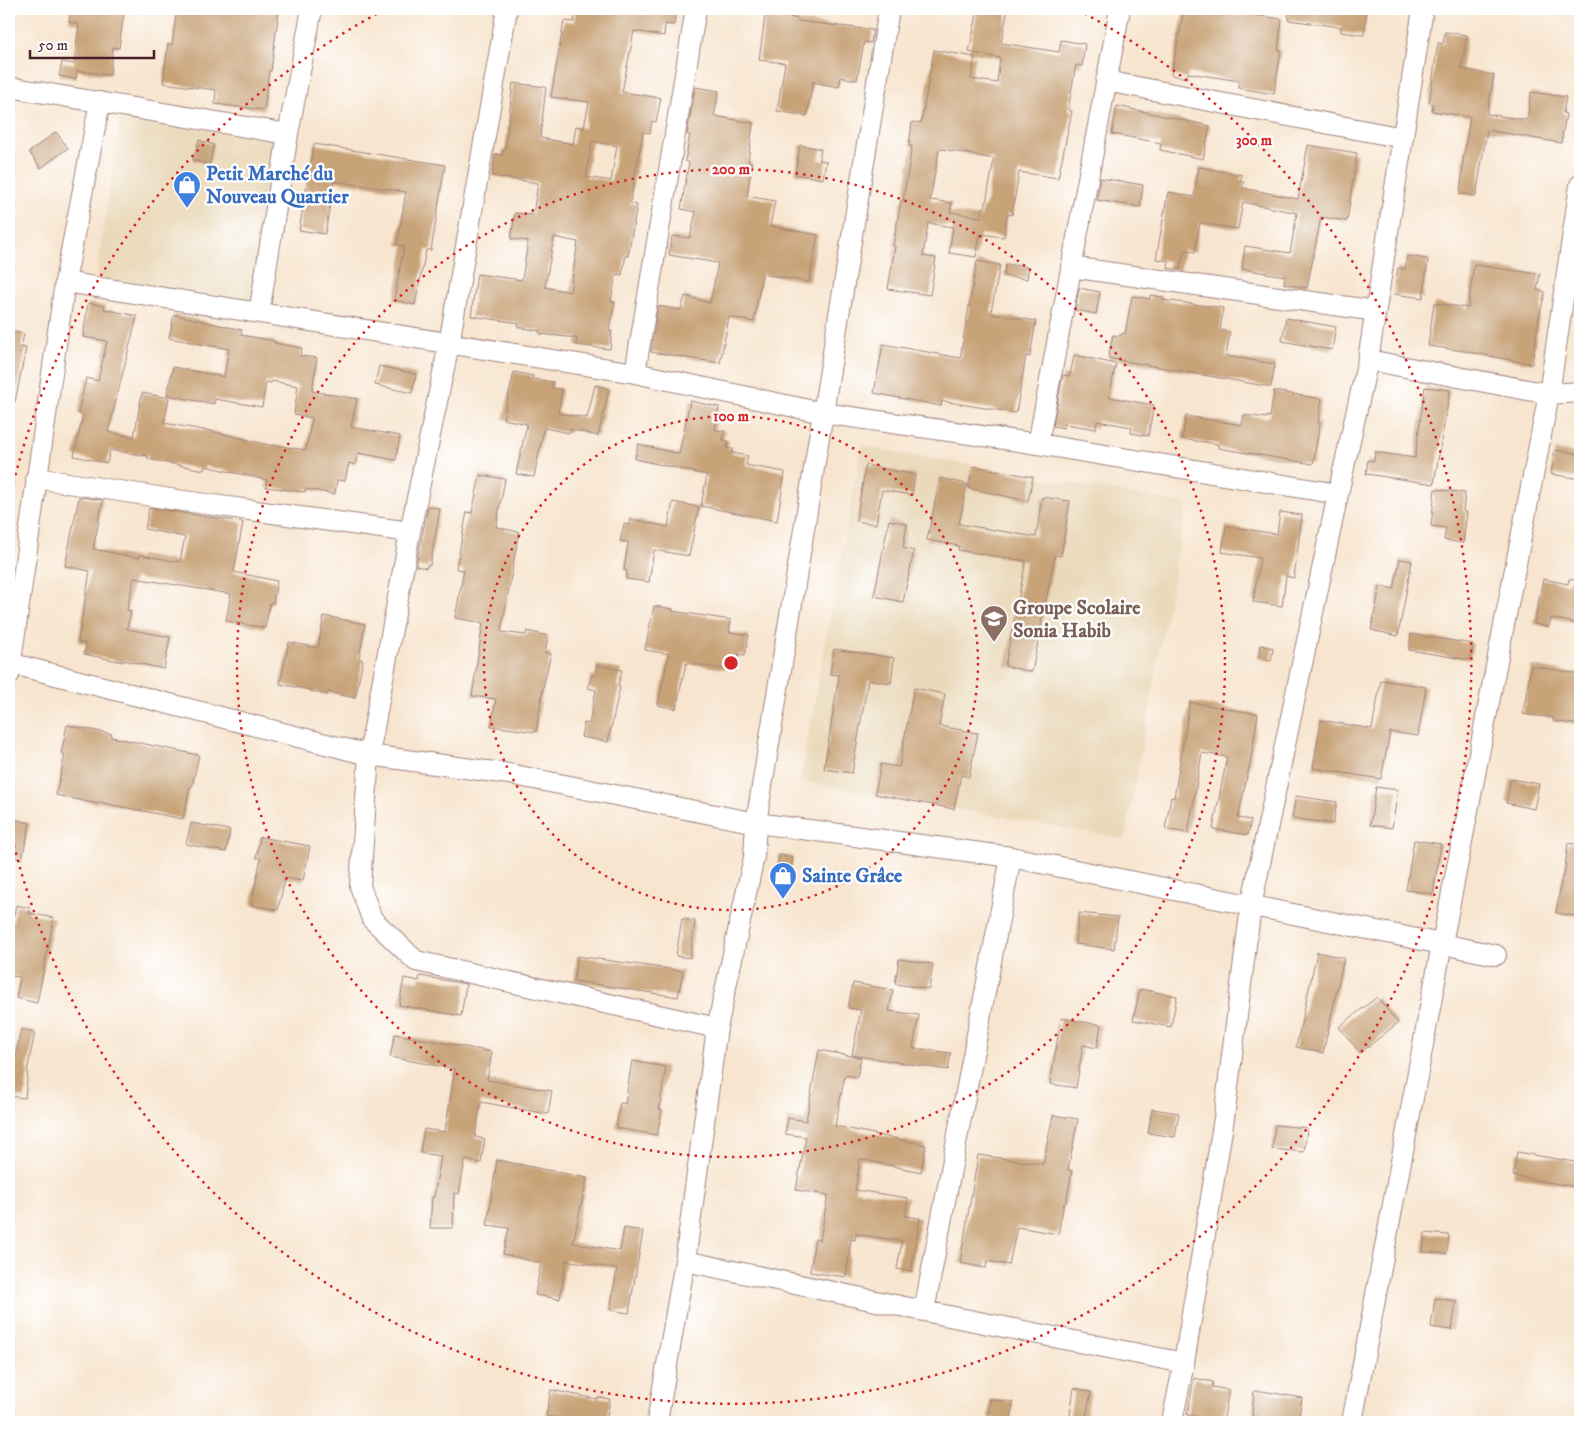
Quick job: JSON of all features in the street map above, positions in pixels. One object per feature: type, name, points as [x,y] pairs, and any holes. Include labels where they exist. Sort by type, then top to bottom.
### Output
[{"type":"street","points":[[259,313],[288,134],[312,9]]},
{"type":"street","points":[[506,9],[449,344],[410,532],[369,755],[360,886],[372,919],[416,961],[717,1028]]},
{"type":"street","points":[[635,373],[696,9]]},
{"type":"street","points":[[657,1422],[685,1261],[717,1028],[754,857],[756,823],[889,9]]},
{"type":"street","points":[[1038,444],[1120,9]]},
{"type":"street","points":[[1172,1422],[1184,1363],[1224,1118],[1251,906],[1368,360],[1423,9]]},
{"type":"street","points":[[1106,82],[1403,138]]},
{"type":"street","points":[[12,91],[100,102],[288,134]]},
{"type":"street","points":[[100,102],[65,282],[9,667],[369,755],[508,774],[756,823],[1011,857],[1496,955]]},
{"type":"street","points":[[1352,1422],[1442,944],[1549,394],[1580,185]]},
{"type":"street","points":[[1071,267],[1376,311]]},
{"type":"street","points":[[65,282],[635,373],[823,413],[1038,444],[1338,494]]},
{"type":"street","points":[[1368,360],[1549,394],[1580,392]]},
{"type":"street","points":[[36,478],[177,500],[410,532]]},
{"type":"street","points":[[924,1311],[1011,857]]},
{"type":"street","points":[[685,1261],[1184,1363]]},
{"type":"shaded area","name":"Petit Marché du Nouveau Quartier","points":[[120,118],[278,140],[254,300],[96,277]]},
{"type":"shaded area","name":"Groupe Scolaire Sonia Habib","points":[[862,446],[1187,504],[1125,839],[800,781]]},
{"type":"building","points":[[71,9],[103,9],[124,12],[119,48],[113,47],[110,75],[77,71],[76,79],[59,76],[62,62],[74,64],[79,24],[69,22]]},
{"type":"building","points":[[177,9],[279,9],[264,110],[215,104],[216,90],[163,83],[168,44],[172,45]]},
{"type":"building","points":[[576,9],[676,9],[674,25],[665,24],[664,36],[634,31],[622,92],[661,98],[656,122],[652,121],[650,133],[643,132],[630,203],[637,205],[628,256],[626,255],[622,275],[616,274],[611,301],[615,302],[609,331],[612,331],[610,349],[576,345],[577,338],[540,334],[540,331],[518,327],[519,323],[471,316],[477,274],[522,280],[528,241],[511,239],[515,213],[533,215],[538,183],[492,176],[495,154],[502,155],[503,150],[505,150],[513,83],[546,87],[540,138],[573,144],[576,126],[584,128],[589,102],[551,97],[564,21],[574,22]],"holes":[[[592,141],[617,146],[611,181],[586,177]],[[554,237],[578,242],[570,292],[545,287]]]},
{"type":"building","points":[[766,9],[790,9],[789,17],[798,19],[798,21],[873,30],[871,43],[864,42],[857,80],[841,77],[839,87],[813,82],[807,116],[777,111],[785,63],[759,60]]},
{"type":"building","points":[[978,9],[1008,9],[1001,43],[1059,52],[1061,40],[1085,44],[1082,66],[1076,65],[1068,110],[1072,111],[1058,178],[1019,172],[1012,215],[1007,214],[1004,237],[980,234],[976,257],[949,253],[953,227],[928,223],[923,256],[936,258],[930,295],[888,289],[895,246],[893,246],[912,146],[909,146],[912,122],[921,123],[934,50],[975,57],[971,79],[997,83],[1000,58],[969,52]],"holes":[[[939,150],[994,159],[985,208],[983,207],[981,217],[950,212],[952,203],[930,200]]]},
{"type":"building","points":[[1184,9],[1207,9],[1282,19],[1278,50],[1281,50],[1274,94],[1238,88],[1240,81],[1188,73],[1187,78],[1171,75]]},
{"type":"building","points":[[1289,9],[1367,10],[1364,35],[1341,32],[1341,27],[1288,20]]},
{"type":"building","points":[[1445,32],[1467,35],[1461,69],[1494,75],[1487,114],[1527,120],[1531,92],[1566,97],[1563,113],[1566,114],[1561,143],[1487,130],[1476,196],[1460,194],[1470,117],[1432,111],[1433,104],[1429,103],[1438,43],[1443,44]]},
{"type":"building","points":[[695,87],[719,91],[714,116],[753,123],[748,162],[752,162],[747,196],[775,201],[770,226],[818,235],[809,282],[762,274],[754,322],[729,317],[720,363],[651,352],[658,306],[681,310],[685,296],[710,303],[718,263],[669,255],[672,236],[690,238],[696,212],[681,209],[689,162],[685,161],[690,135],[687,135]]},
{"type":"building","points":[[1117,106],[1210,126],[1203,159],[1160,150],[1161,143],[1112,134]]},
{"type":"building","points":[[56,132],[68,148],[41,168],[29,152]]},
{"type":"building","points":[[199,140],[214,145],[209,165],[193,160]]},
{"type":"building","points":[[314,144],[445,165],[431,250],[426,250],[415,305],[394,300],[404,246],[397,245],[406,192],[334,181],[325,234],[299,230]]},
{"type":"building","points":[[800,145],[821,149],[819,160],[826,161],[823,179],[795,174]]},
{"type":"building","points":[[1308,145],[1357,153],[1347,221],[1321,217],[1307,288],[1284,284],[1285,276],[1242,269],[1245,246],[1290,253],[1297,213],[1243,202],[1238,229],[1200,223],[1195,252],[1184,250],[1180,270],[1168,268],[1169,261],[1156,259],[1168,192],[1194,197],[1199,167],[1242,175],[1240,181],[1244,182],[1242,188],[1298,199]]},
{"type":"building","points":[[1100,178],[1143,185],[1140,207],[1097,200]]},
{"type":"building","points":[[1407,256],[1428,259],[1423,298],[1394,294],[1398,268],[1405,269]]},
{"type":"building","points":[[977,261],[1000,265],[992,314],[1036,321],[1030,357],[1026,356],[1016,413],[942,401],[941,406],[874,393],[883,344],[960,358]]},
{"type":"building","points":[[1006,264],[1029,267],[1027,279],[1004,276]]},
{"type":"building","points":[[1474,265],[1540,274],[1537,290],[1545,292],[1532,364],[1428,346],[1434,303],[1468,308]]},
{"type":"building","points":[[1079,288],[1100,292],[1096,314],[1075,310]]},
{"type":"building","points":[[1150,295],[1163,297],[1163,300],[1223,308],[1220,330],[1230,332],[1226,356],[1275,364],[1271,387],[1108,358],[1113,335],[1121,336],[1122,333],[1125,334],[1132,296],[1150,299]]},
{"type":"building","points":[[88,303],[105,306],[104,309],[137,316],[108,432],[134,437],[142,393],[169,398],[164,423],[215,432],[273,446],[306,450],[312,418],[294,414],[298,386],[272,381],[271,383],[266,382],[262,407],[215,399],[214,404],[167,395],[173,367],[224,377],[229,349],[169,338],[174,315],[176,315],[242,330],[241,335],[302,348],[300,356],[317,358],[312,391],[357,399],[351,427],[400,436],[396,460],[358,453],[355,465],[349,463],[345,481],[337,480],[335,494],[305,489],[305,492],[266,487],[267,480],[205,466],[204,470],[148,459],[148,456],[110,450],[107,463],[74,456],[83,415],[78,413],[86,378],[98,381],[107,341],[83,337]]},
{"type":"building","points":[[1286,318],[1336,327],[1332,350],[1282,341]]},
{"type":"building","points":[[9,331],[24,334],[21,347],[26,348],[15,402],[9,402]]},
{"type":"building","points":[[1074,355],[1116,364],[1109,397],[1154,405],[1148,436],[1131,433],[1132,427],[1097,421],[1096,429],[1065,424],[1064,428],[1053,426],[1063,375],[1070,376]]},
{"type":"building","points":[[379,366],[416,374],[412,393],[375,385]]},
{"type":"building","points":[[514,372],[533,376],[532,379],[553,382],[552,388],[562,389],[558,413],[587,418],[595,385],[609,389],[598,436],[570,429],[570,433],[544,428],[534,477],[516,474],[527,424],[503,419]]},
{"type":"building","points":[[1425,387],[1450,390],[1434,484],[1366,474],[1368,460],[1374,461],[1375,452],[1415,458]]},
{"type":"building","points":[[1274,391],[1322,399],[1313,464],[1218,448],[1218,444],[1182,439],[1186,416],[1242,425],[1244,415],[1270,417]]},
{"type":"building","points":[[690,401],[719,407],[715,430],[725,431],[723,440],[729,441],[727,448],[733,449],[732,453],[748,456],[746,465],[785,472],[777,521],[701,506],[707,475],[635,459],[638,444],[679,454]]},
{"type":"building","points":[[1555,450],[1580,454],[1580,479],[1551,474]]},
{"type":"building","points":[[866,465],[915,475],[912,495],[882,490],[876,524],[856,521]]},
{"type":"building","points":[[973,466],[1033,477],[1028,501],[968,488]]},
{"type":"building","points":[[480,475],[505,479],[496,527],[519,532],[501,632],[526,635],[527,631],[548,636],[545,653],[551,654],[536,732],[491,726],[496,699],[472,696],[483,623],[455,618],[464,570],[456,569],[467,512],[472,513]]},
{"type":"building","points":[[940,478],[967,484],[959,524],[1036,537],[1042,497],[1070,501],[1061,556],[1055,555],[1032,672],[1005,666],[1026,561],[958,550],[959,546],[927,540]]},
{"type":"building","points":[[1435,489],[1465,493],[1463,511],[1467,512],[1463,543],[1444,540],[1446,528],[1431,526]]},
{"type":"building","points":[[79,497],[103,500],[93,549],[139,558],[140,555],[180,562],[185,537],[145,529],[149,508],[243,522],[234,572],[277,581],[273,603],[270,603],[265,628],[226,621],[231,594],[134,578],[127,610],[131,611],[127,629],[170,637],[164,669],[84,654],[86,644],[78,642],[90,571],[65,566]]},
{"type":"building","points":[[673,502],[699,507],[689,556],[654,550],[649,582],[626,579],[627,571],[624,570],[628,542],[620,541],[624,524],[630,525],[631,519],[668,527]]},
{"type":"building","points":[[428,506],[440,509],[430,565],[427,565],[427,568],[416,566]]},
{"type":"building","points":[[1280,512],[1302,515],[1294,578],[1286,576],[1282,606],[1253,602],[1260,558],[1222,552],[1226,526],[1277,534]]},
{"type":"building","points":[[889,520],[907,524],[903,548],[914,551],[903,602],[874,596]]},
{"type":"building","points":[[1400,559],[1412,561],[1398,636],[1371,630],[1380,586],[1394,589]]},
{"type":"building","points":[[1543,579],[1568,584],[1569,579],[1580,581],[1580,624],[1551,618],[1549,627],[1534,624]]},
{"type":"building","points":[[654,606],[673,609],[672,611],[731,620],[729,632],[749,635],[745,655],[739,654],[736,671],[686,663],[676,709],[658,705],[669,654],[645,650]]},
{"type":"building","points":[[324,616],[365,624],[359,659],[363,660],[355,698],[328,692],[328,695],[280,684],[289,642],[318,648]]},
{"type":"building","points":[[1411,634],[1473,644],[1470,660],[1409,650]]},
{"type":"building","points":[[1261,645],[1273,648],[1271,661],[1258,658]]},
{"type":"building","points":[[834,649],[894,658],[891,683],[868,680],[852,773],[824,769],[839,675],[830,674]]},
{"type":"building","points":[[597,665],[622,670],[608,742],[581,737],[584,723],[589,724],[596,690],[588,688],[591,676],[595,676]]},
{"type":"building","points":[[1531,666],[1580,674],[1580,725],[1553,721],[1554,718],[1523,714]]},
{"type":"building","points":[[1381,680],[1426,687],[1418,736],[1390,732],[1381,779],[1313,768],[1321,720],[1372,729]]},
{"type":"building","points":[[914,688],[945,694],[939,726],[978,733],[969,777],[961,775],[954,809],[875,794],[881,764],[899,767]]},
{"type":"building","points":[[1190,702],[1258,714],[1238,818],[1251,820],[1248,835],[1213,829],[1227,757],[1202,753],[1188,833],[1165,829],[1171,797],[1174,798]]},
{"type":"building","points":[[67,725],[112,734],[111,737],[199,755],[183,819],[56,795],[65,754],[61,754]]},
{"type":"building","points":[[1511,779],[1539,784],[1534,809],[1506,803]]},
{"type":"building","points":[[1376,787],[1398,790],[1392,828],[1370,825]]},
{"type":"building","points":[[1296,796],[1337,802],[1333,824],[1292,818]]},
{"type":"building","points":[[9,818],[30,823],[22,859],[9,856]]},
{"type":"building","points":[[191,823],[230,830],[226,852],[186,844]]},
{"type":"building","points":[[260,837],[310,846],[303,881],[285,878],[278,910],[251,905],[261,858],[256,858]]},
{"type":"building","points":[[1414,840],[1441,844],[1433,894],[1406,890]]},
{"type":"building","points":[[1568,843],[1580,845],[1580,917],[1556,913],[1562,876],[1564,876]]},
{"type":"building","points":[[779,855],[793,857],[789,883],[775,881]]},
{"type":"building","points":[[16,905],[30,908],[29,913],[54,918],[37,1003],[16,998],[20,977],[9,976],[9,924],[12,925]]},
{"type":"building","points":[[1079,913],[1118,917],[1114,949],[1075,944]]},
{"type":"building","points":[[682,919],[695,921],[690,958],[676,956]]},
{"type":"building","points":[[1317,952],[1344,958],[1323,1053],[1296,1047]]},
{"type":"building","points":[[577,956],[683,971],[678,997],[574,981]]},
{"type":"building","points":[[899,959],[933,964],[929,989],[895,984]]},
{"type":"building","points":[[420,976],[466,984],[461,1016],[399,1005],[404,978],[419,981]]},
{"type":"building","points":[[853,983],[893,990],[889,1011],[919,1015],[913,1048],[951,1053],[948,1070],[852,1055],[861,1010],[848,1008]]},
{"type":"building","points":[[1140,989],[1177,996],[1171,1027],[1133,1020]]},
{"type":"building","points":[[1377,997],[1398,1023],[1360,1053],[1339,1027]]},
{"type":"building","points":[[1061,1018],[1101,1025],[1097,1048],[1083,1045],[1076,1088],[1050,1084]]},
{"type":"building","points":[[21,1029],[35,1032],[27,1071],[25,1098],[9,1096],[9,1068],[13,1069]]},
{"type":"building","points":[[395,1034],[492,1052],[487,1080],[552,1091],[548,1114],[481,1102],[475,1137],[485,1139],[481,1163],[465,1160],[459,1194],[454,1193],[453,1228],[430,1228],[432,1197],[434,1197],[441,1156],[420,1153],[424,1129],[445,1132],[455,1069],[390,1057]]},
{"type":"building","points":[[819,1050],[861,1058],[857,1077],[845,1075],[835,1126],[926,1145],[921,1172],[860,1159],[855,1190],[908,1198],[905,1216],[920,1218],[911,1271],[897,1269],[902,1241],[856,1234],[855,1240],[851,1239],[846,1277],[810,1272],[815,1239],[820,1240],[828,1195],[796,1190],[806,1137],[785,1134],[788,1118],[806,1121]]},
{"type":"building","points":[[632,1061],[666,1067],[659,1109],[662,1110],[657,1135],[616,1128],[620,1103],[625,1104]]},
{"type":"building","points":[[1152,1109],[1179,1113],[1175,1137],[1148,1133]]},
{"type":"building","points":[[1053,1115],[1078,1119],[1068,1170],[1072,1171],[1058,1234],[1017,1227],[1009,1265],[987,1261],[986,1268],[960,1263],[978,1155],[1043,1164]]},
{"type":"building","points":[[1275,1125],[1307,1128],[1304,1152],[1272,1149]]},
{"type":"building","points":[[1517,1152],[1580,1163],[1576,1187],[1513,1176]]},
{"type":"building","points":[[497,1160],[587,1178],[573,1243],[620,1251],[624,1228],[643,1231],[629,1313],[610,1310],[617,1269],[566,1260],[560,1299],[535,1295],[541,1263],[503,1254],[509,1228],[487,1225]]},
{"type":"building","points":[[1425,1233],[1449,1235],[1447,1254],[1423,1252]]},
{"type":"building","points":[[1435,1298],[1456,1301],[1452,1330],[1431,1327]]},
{"type":"building","points":[[1194,1378],[1213,1382],[1212,1387],[1229,1390],[1223,1422],[1187,1415]]},
{"type":"building","points":[[1074,1388],[1091,1392],[1085,1422],[1069,1422]]},
{"type":"building","points":[[551,1390],[597,1399],[597,1397],[610,1399],[606,1422],[581,1422],[546,1416]]},
{"type":"building","points":[[1254,1391],[1302,1398],[1298,1422],[1252,1416]]},
{"type":"building","points":[[990,1399],[1013,1402],[1011,1421],[988,1418]]},
{"type":"place","name":"Petit Marché du Nouveau Quartier","points":[[187,209]]},
{"type":"place","name":"Groupe Scolaire Sonia Habib","points":[[994,643]]},
{"type":"place","name":"Sainte Grâce","points":[[783,900]]}]
